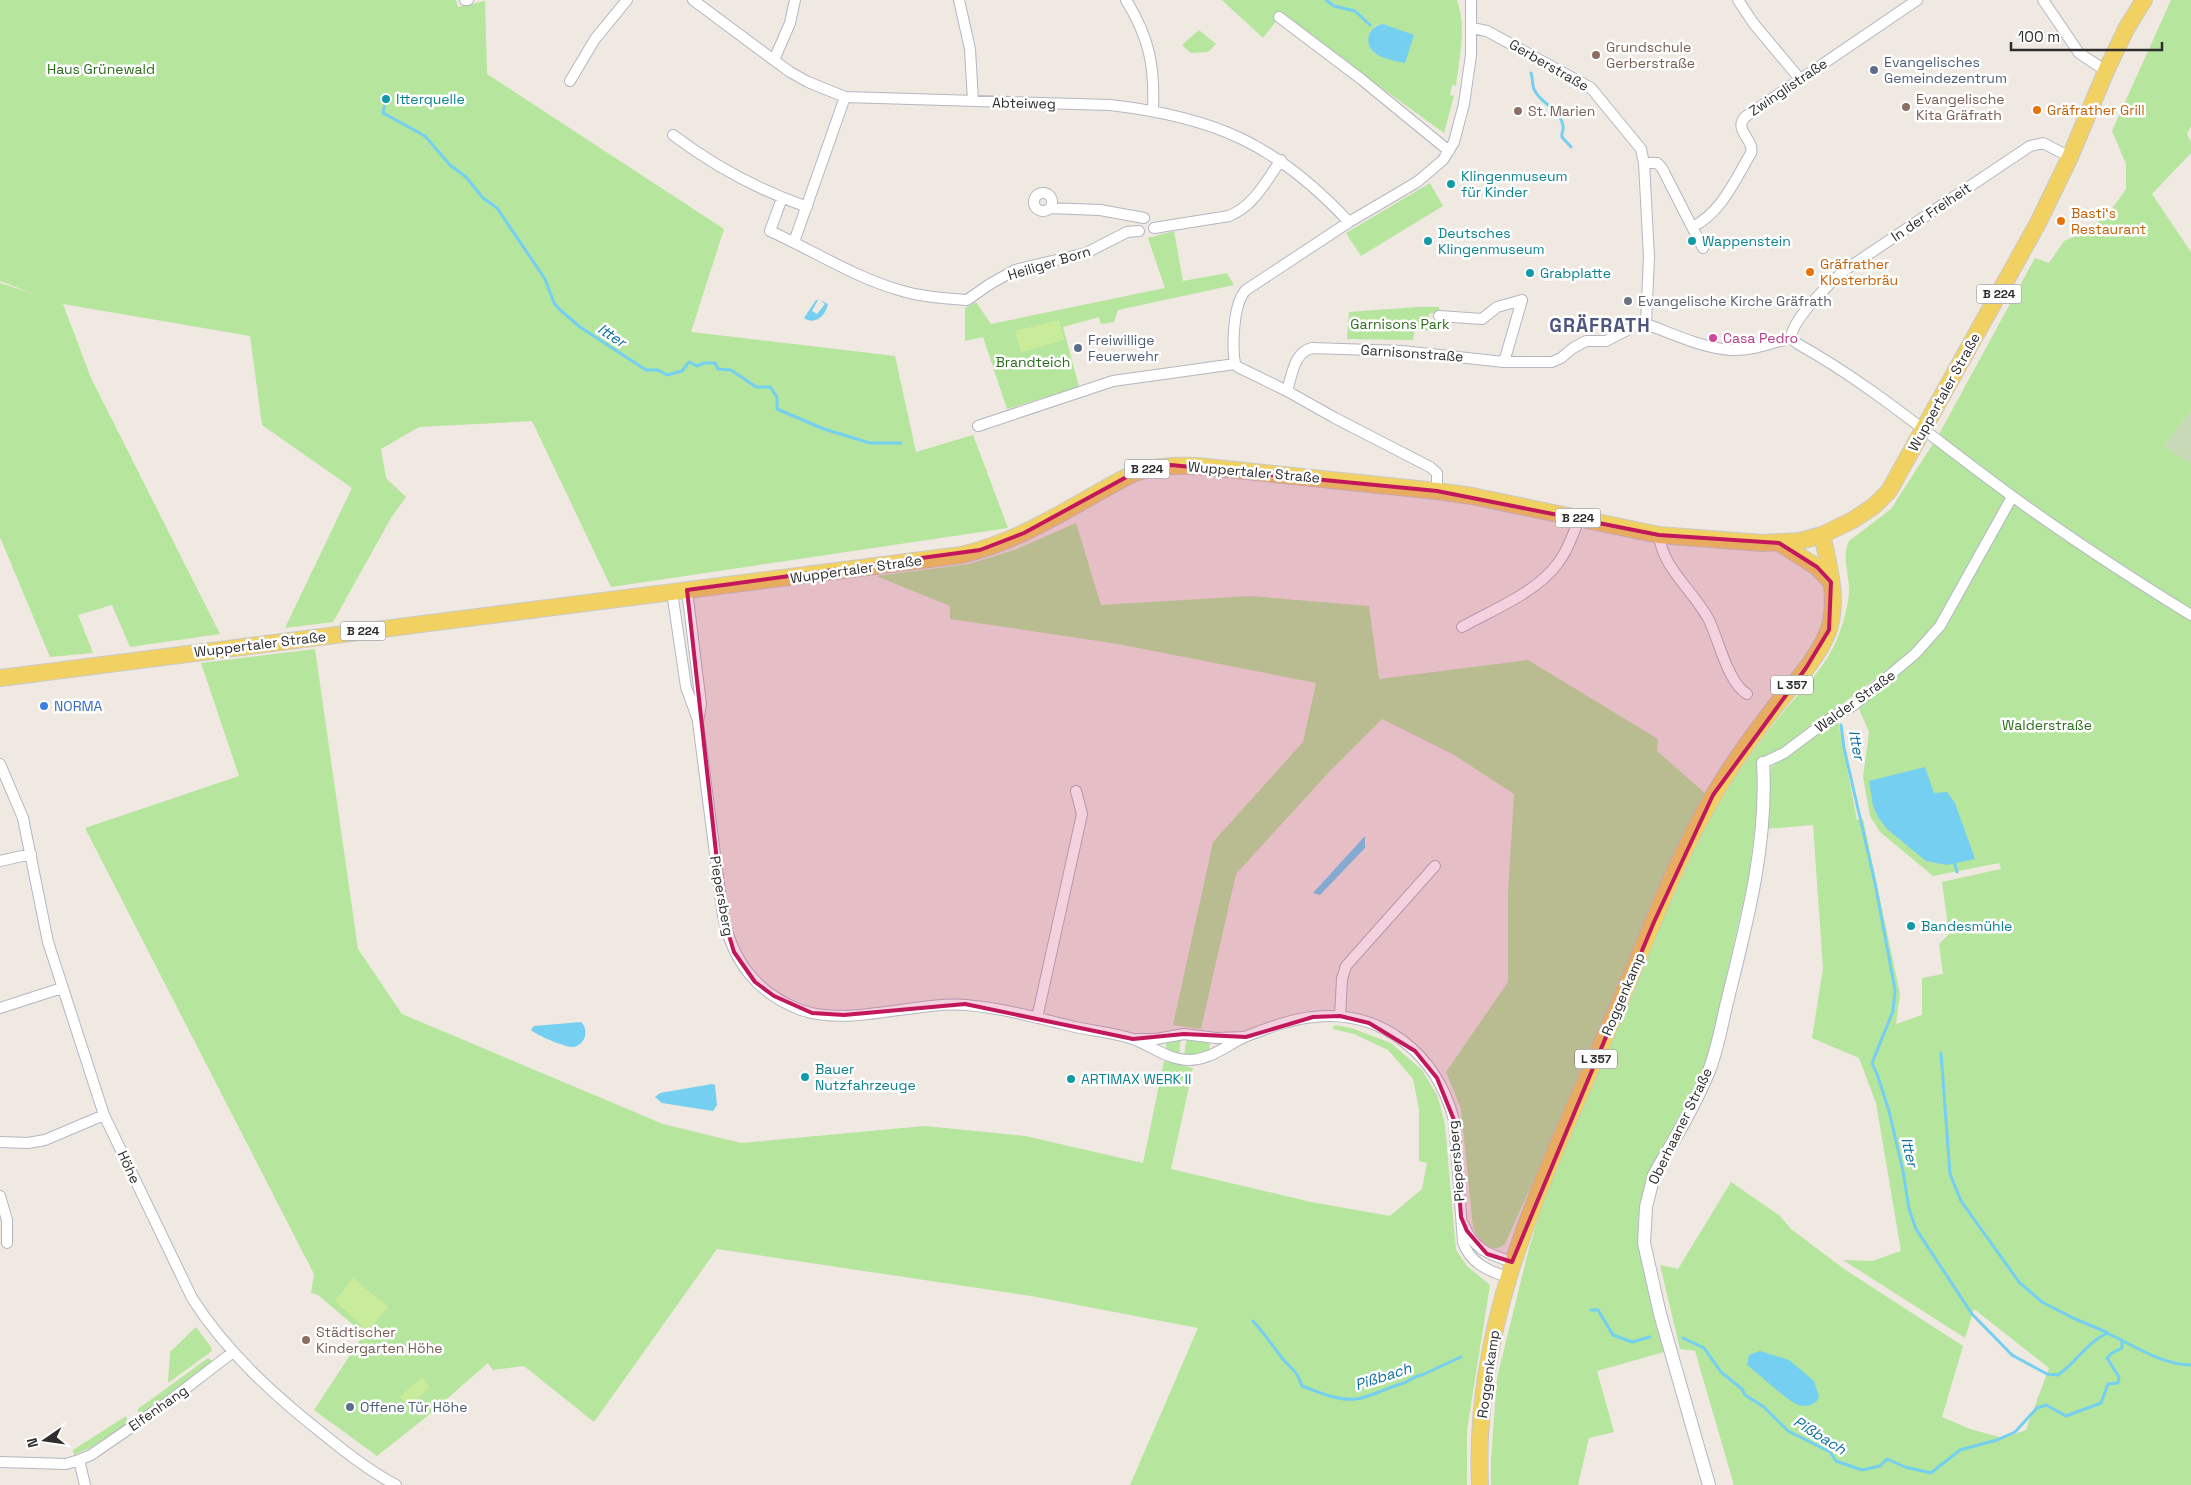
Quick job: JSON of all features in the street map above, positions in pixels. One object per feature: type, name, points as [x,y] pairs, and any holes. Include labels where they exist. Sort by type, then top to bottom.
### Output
[{"type":"main road","name":"Wuppertaler Straße","points":[[0,678],[917,562],[980,550],[1024,533],[1132,474],[1155,467],[1197,466],[1437,491],[1472,496],[1659,534],[1736,542],[1779,543],[1800,541],[1822,535],[1853,520],[1874,506],[1889,491],[2038,223],[2070,157],[2106,70],[2126,28],[2144,0]]},
{"type":"main road","name":"Roggenkamp","points":[[1480,1485],[1480,1447],[1484,1384],[1498,1312],[1512,1262],[1538,1195],[1690,840],[1729,770],[1821,646],[1829,630],[1832,614],[1831,582],[1822,535]]},
{"type":"main road","points":[[1779,543],[1817,567],[1831,582]]},
{"type":"street","points":[[570,81],[595,39],[627,0]]},
{"type":"street","name":"Abteiweg","points":[[693,0],[774,60],[808,82],[845,97],[1110,104],[1153,110],[1193,120],[1228,132],[1256,145],[1281,160],[1314,186],[1349,222]]},
{"type":"street","points":[[774,60],[790,23],[795,0]]},
{"type":"street","points":[[958,0],[970,49],[973,101]]},
{"type":"street","points":[[1126,0],[1137,19],[1149,50],[1153,72],[1153,110]]},
{"type":"street","points":[[1738,0],[1754,24],[1800,79]]},
{"type":"street","name":"Zwinglistraße","points":[[1695,226],[1712,213],[1753,149],[1743,132],[1742,120],[1917,0]]},
{"type":"street","points":[[2043,0],[2080,53],[2106,70]]},
{"type":"street","points":[[1235,364],[1235,323],[1239,301],[1243,292],[1349,222],[1422,178],[1436,166],[1449,150],[1458,130],[1465,97],[1471,56],[1471,1]]},
{"type":"street","points":[[1279,17],[1366,83],[1449,150]]},
{"type":"street","name":"Gerberstraße","points":[[1472,28],[1487,31],[1590,88],[1641,149],[1644,163],[1649,257],[1646,324]]},
{"type":"street","points":[[794,242],[845,97]]},
{"type":"street","points":[[673,135],[700,156],[744,180],[782,198],[807,206]]},
{"type":"street","name":"In der Freiheit","points":[[1791,338],[1794,328],[1823,289],[1845,270],[2030,146],[2043,143],[2070,157]]},
{"type":"street","name":"Heiliger Born","points":[[782,198],[770,231],[875,282],[899,290],[941,298],[967,300],[1015,270],[1086,253],[1127,232],[1140,231],[1144,234],[1149,234],[1154,228],[1229,216],[1240,211],[1255,198],[1281,160]]},
{"type":"street","points":[[1644,163],[1657,164],[1662,168],[1695,226],[1703,248]]},
{"type":"street","points":[[1050,208],[1100,210],[1144,218],[1151,220],[1154,228]]},
{"type":"street","points":[[1140,231],[1138,223],[1144,218]]},
{"type":"street","points":[[1439,316],[1482,319],[1498,307],[1522,300],[1504,362]]},
{"type":"street","points":[[1646,324],[1695,342],[1730,350],[1754,347],[1791,338],[1854,378],[2012,497],[2109,564],[2191,616]]},
{"type":"street","name":"Garnisonstraße","points":[[1287,391],[1298,358],[1304,351],[1312,348],[1402,351],[1504,362],[1552,362],[1586,341],[1606,341],[1635,326],[1646,324]]},
{"type":"street","points":[[978,426],[1113,381],[1235,364],[1430,467],[1437,473],[1437,491]]},
{"type":"street","name":"Walder Straße","points":[[1763,763],[1784,754],[1828,720],[1854,705],[1916,654],[1940,626],[2012,497]]},
{"type":"street","points":[[1462,627],[1519,595],[1551,571],[1562,558],[1579,518]]},
{"type":"street","points":[[1659,534],[1663,554],[1707,617],[1736,686],[1747,694]]},
{"type":"street","name":"Piepersberg","points":[[680,591],[686,687],[698,722],[723,916],[734,952],[755,982],[774,996],[799,1009],[812,1013],[844,1015],[965,1004],[1133,1039],[1156,1039],[1184,1034],[1216,1038],[1246,1037]]},
{"type":"street","name":"Piepersberg","points":[[680,591],[701,704],[698,722]]},
{"type":"street","name":"Oberhaaner Straße","points":[[1709,1485],[1660,1314],[1644,1243],[1644,1225],[1649,1192],[1654,1175],[1693,1105],[1709,1070],[1731,987],[1750,909],[1762,815],[1763,763]]},
{"type":"street","name":"Höhe","points":[[0,764],[23,818],[44,927],[104,1115],[192,1298],[206,1321],[263,1382],[313,1426],[374,1473],[396,1485]]},
{"type":"street","points":[[1037,1018],[1082,814],[1076,791]]},
{"type":"street","points":[[0,861],[31,854]]},
{"type":"street","points":[[1340,1016],[1342,979],[1346,966],[1434,866]]},
{"type":"street","points":[[0,1008],[62,988]]},
{"type":"street","name":"Piepersberg","points":[[1133,1039],[1171,1057],[1191,1060],[1216,1053],[1246,1037],[1299,1019],[1340,1016],[1369,1023],[1399,1038],[1415,1051],[1437,1078],[1454,1120],[1463,1242],[1466,1253],[1473,1261],[1496,1274],[1508,1278]]},
{"type":"street","points":[[0,1142],[28,1143],[45,1140],[104,1115]]},
{"type":"street","points":[[0,1196],[7,1220],[7,1243]]},
{"type":"street","name":"Piepersberg","points":[[1461,1217],[1467,1231],[1478,1247],[1487,1254],[1512,1262]]},
{"type":"street","name":"Elfenhang","points":[[0,1462],[66,1464],[91,1455],[168,1402],[233,1352]]},
{"type":"street","points":[[79,1460],[85,1485]]},
{"type":"street","points":[[372,1485],[374,1473]]},
{"type":"highlighted area","points":[[1171,465],[1437,491],[1659,535],[1779,543],[1817,567],[1831,582],[1829,630],[1806,668],[1713,795],[1654,922],[1512,1262],[1487,1254],[1467,1231],[1461,1217],[1454,1120],[1437,1078],[1415,1051],[1369,1023],[1340,1016],[1313,1017],[1246,1037],[1184,1034],[1133,1039],[965,1004],[844,1015],[812,1013],[774,996],[755,982],[734,952],[723,916],[687,590],[980,550],[1024,533],[1132,474]]},
{"type":"green space","name":"Haus Grünewald","points":[[0,0],[456,0],[458,7],[485,1],[487,74],[724,229],[691,332],[895,356],[916,452],[973,435],[1008,528],[611,587],[532,421],[419,427],[381,449],[386,478],[406,497],[391,518],[333,622],[285,628],[352,488],[262,425],[250,336],[63,304],[91,378],[220,634],[130,647],[112,605],[78,615],[93,653],[50,657],[0,537],[0,283],[34,294],[0,281]]},
{"type":"green space","points":[[1222,0],[1457,0],[1460,10],[1461,43],[1456,86],[1452,85],[1450,95],[1454,96],[1444,133],[1281,15],[1263,38]],"holes":[[[1383,24],[1405,63],[1374,53],[1375,26]]]},
{"type":"green space","name":"Walderstraße","points":[[2171,0],[2191,0],[2191,126],[2187,134],[2191,142],[2191,153],[2152,194],[2191,252],[2191,411],[2164,446],[2191,463],[2191,1485],[1734,1485],[1695,1351],[1680,1349],[1660,1265],[1678,1269],[1731,1182],[1780,1216],[1791,1229],[1844,1269],[1963,1346],[1942,1417],[1970,1429],[2003,1438],[2026,1430],[2049,1368],[1974,1309],[1965,1338],[1843,1260],[1872,1261],[1901,1251],[1876,1103],[1859,1058],[1812,1038],[1823,968],[1813,825],[1765,829],[1771,767],[1838,721],[1857,820],[1863,819],[1900,994],[1896,1024],[1922,1015],[1922,978],[1943,974],[1939,944],[1949,934],[1942,882],[2001,869],[1999,863],[1933,876],[1880,832],[1870,816],[1863,777],[1869,732],[1856,702],[1904,667],[1937,623],[1903,658],[1772,757],[1761,777],[1749,877],[1706,1067],[1653,1167],[1642,1195],[1638,1220],[1641,1258],[1664,1352],[1597,1371],[1614,1432],[1589,1438],[1578,1485],[1491,1485],[1497,1378],[1528,1252],[1550,1178],[1704,827],[1720,799],[1748,759],[1784,711],[1814,676],[1833,648],[1847,607],[1849,587],[1846,553],[1849,541],[1891,509],[1938,436],[2035,258],[2049,263],[2064,241],[2082,233],[2109,213],[2126,189],[2126,164],[2112,131]]},
{"type":"green space","points":[[1199,30],[1216,44],[1208,52],[1191,53],[1182,45]]},
{"type":"green space","points":[[1430,183],[1443,206],[1361,256],[1346,233]]},
{"type":"green space","name":"Brandteich","points":[[1174,231],[1183,281],[1227,273],[1234,285],[1118,310],[1114,322],[1101,324],[1099,317],[1063,327],[1079,387],[1007,409],[983,337],[965,341],[965,308],[976,302],[991,324],[1165,288],[1148,238]]},
{"type":"green space","name":"Garnisons Park","points":[[1439,307],[1439,314],[1429,313],[1428,331],[1415,328],[1413,340],[1347,339],[1349,312]]},
{"type":"green space","points":[[1059,320],[1064,340],[1021,352],[1015,331]]},
{"type":"green space","points":[[2191,411],[2191,463],[2164,446]]},
{"type":"green space","points":[[1076,523],[1101,605],[1250,596],[1369,606],[1379,679],[1528,660],[1658,739],[1657,751],[1707,795],[1505,1244],[1500,1247],[1490,1247],[1482,1241],[1473,1227],[1461,1109],[1446,1072],[1508,982],[1508,892],[1514,794],[1454,755],[1382,719],[1330,771],[1236,874],[1201,1029],[1173,1025],[1213,842],[1303,742],[1316,683],[1118,644],[950,619],[950,606],[876,576],[969,564],[1014,550]]},
{"type":"green space","points":[[315,649],[358,949],[402,1014],[663,1124],[741,1143],[925,1126],[1025,1136],[1143,1163],[1164,1061],[1193,1068],[1171,1169],[1311,1202],[1390,1216],[1422,1189],[1427,1163],[1419,1161],[1419,1109],[1413,1079],[1388,1050],[1354,1034],[1333,1029],[1334,1025],[1351,1028],[1391,1043],[1422,1070],[1438,1097],[1445,1125],[1456,1250],[1467,1266],[1490,1285],[1467,1430],[1467,1485],[1130,1485],[1198,1328],[1031,1296],[717,1249],[594,1422],[524,1366],[493,1370],[488,1363],[425,1418],[377,1456],[314,1410],[364,1334],[318,1295],[311,1293],[314,1274],[85,828],[239,776],[201,663]]},
{"type":"green space","points":[[1181,1037],[1179,1055],[1168,1051],[1166,1043],[1169,1040]]},
{"type":"green space","points":[[1187,1037],[1207,1041],[1210,1043],[1209,1051],[1202,1055],[1184,1055]]},
{"type":"green space","points":[[353,1278],[388,1307],[368,1331],[335,1301]]},
{"type":"green space","points":[[196,1327],[212,1351],[168,1383],[170,1352]]},
{"type":"green space","points":[[208,1358],[214,1362],[140,1414],[138,1409]]},
{"type":"green space","points":[[422,1377],[430,1387],[408,1406],[400,1397]]},
{"type":"green space","points":[[126,1416],[128,1424],[90,1448],[74,1455],[73,1450]]},
{"type":"water","points":[[1383,24],[1414,35],[1405,63],[1381,57],[1371,49],[1368,40],[1369,36],[1374,28]]},
{"type":"water","points":[[816,300],[818,300],[812,311],[817,314],[825,304],[820,300],[828,304],[825,312],[816,320],[812,321],[804,318]]},
{"type":"water","points":[[1925,767],[1934,793],[1947,792],[1955,803],[1975,859],[1947,865],[1926,861],[1887,829],[1878,817],[1873,806],[1869,781]]},
{"type":"water","points":[[1365,836],[1365,848],[1320,895],[1313,893]]},
{"type":"water","points":[[581,1022],[585,1028],[584,1040],[574,1047],[551,1041],[531,1030],[534,1026]]},
{"type":"water","points":[[715,1085],[717,1105],[713,1111],[662,1103],[655,1097],[660,1093]]},
{"type":"water","points":[[1760,1351],[1789,1360],[1814,1381],[1819,1397],[1817,1400],[1809,1405],[1796,1404],[1747,1365],[1749,1355]]},
{"type":"waterway","points":[[1326,0],[1334,6],[1355,11],[1370,25]]},
{"type":"waterway","points":[[1531,73],[1533,87],[1540,98],[1558,115],[1563,126],[1562,137],[1571,147]]},
{"type":"waterway","name":"Itter","points":[[386,99],[383,113],[425,136],[450,165],[466,177],[483,198],[497,208],[545,279],[554,303],[580,327],[646,370],[658,370],[667,375],[682,371],[689,362],[697,366],[704,363],[715,363],[718,369],[731,370],[756,387],[770,387],[777,397],[777,409],[824,429],[870,443],[901,443]]},
{"type":"waterway","name":"Itter","points":[[1841,725],[1844,748],[1875,883],[1895,990],[1893,1011],[1872,1063],[1889,1111],[1903,1171],[1909,1209],[1916,1229],[1972,1314],[2012,1355],[2047,1374],[2058,1375],[2093,1342],[2107,1333],[2169,1362],[2191,1365]]},
{"type":"waterway","points":[[1954,861],[1957,872]]},
{"type":"waterway","points":[[1941,1053],[1950,1174],[1961,1201],[2019,1282],[2042,1302],[2106,1332]]},
{"type":"waterway","name":"Pißbach","points":[[1591,1310],[1598,1310],[1613,1335],[1632,1342],[1650,1337]]},
{"type":"waterway","name":"Pißbach","points":[[1253,1321],[1296,1373],[1302,1386],[1342,1399],[1362,1398],[1404,1383],[1461,1357]]},
{"type":"waterway","name":"Pißbach","points":[[1683,1338],[1704,1348],[1721,1372],[1742,1389],[1745,1395],[1764,1407],[1788,1431],[1830,1452],[1836,1461],[1862,1470],[1880,1466],[1887,1459],[1905,1467],[1931,1473],[1960,1450],[1997,1440],[2015,1432],[2037,1408],[2046,1405],[2066,1416],[2101,1403],[2108,1384],[2118,1383],[2119,1377],[2107,1358],[2122,1348],[2122,1340]]},
{"type":"place","name":"Grundschule Gerberstraße","points":[[1596,55]]},
{"type":"place","name":"Evangelisches Gemeindezentrum","points":[[1874,70]]},
{"type":"place","name":"Itterquelle","points":[[386,99]]},
{"type":"place","name":"Evangelische Kita Gräfrath","points":[[1906,107]]},
{"type":"place","name":"Gräfrather Grill","points":[[2037,110]]},
{"type":"place","name":"St. Marien","points":[[1518,111]]},
{"type":"place","name":"Klingenmuseum für Kinder","points":[[1451,184]]},
{"type":"place","name":"Basti‘s Restaurant","points":[[2061,221]]},
{"type":"place","name":"Deutsches Klingenmuseum","points":[[1428,241]]},
{"type":"place","name":"Wappenstein","points":[[1692,241]]},
{"type":"place","name":"Gräfrather Klosterbräu","points":[[1810,272]]},
{"type":"place","name":"Grabplatte","points":[[1530,273]]},
{"type":"place","name":"Evangelische Kirche Gräfrath","points":[[1628,301]]},
{"type":"place","name":"Casa Pedro","points":[[1713,338]]},
{"type":"place","name":"Freiwillige Feuerwehr","points":[[1078,348]]},
{"type":"place","name":"NORMA","points":[[44,706]]},
{"type":"place","name":"Bandesmühle","points":[[1911,926]]},
{"type":"place","name":"Bauer Nutzfahrzeuge","points":[[805,1077]]},
{"type":"place","name":"ARTIMAX WERK II","points":[[1071,1079]]},
{"type":"place","name":"Städtischer Kindergarten Höhe","points":[[306,1340]]},
{"type":"place","name":"Offene Tür Höhe","points":[[350,1407]]},
{"type":"district","name":"GRÄFRATH","points":[[1600,325]]}]
